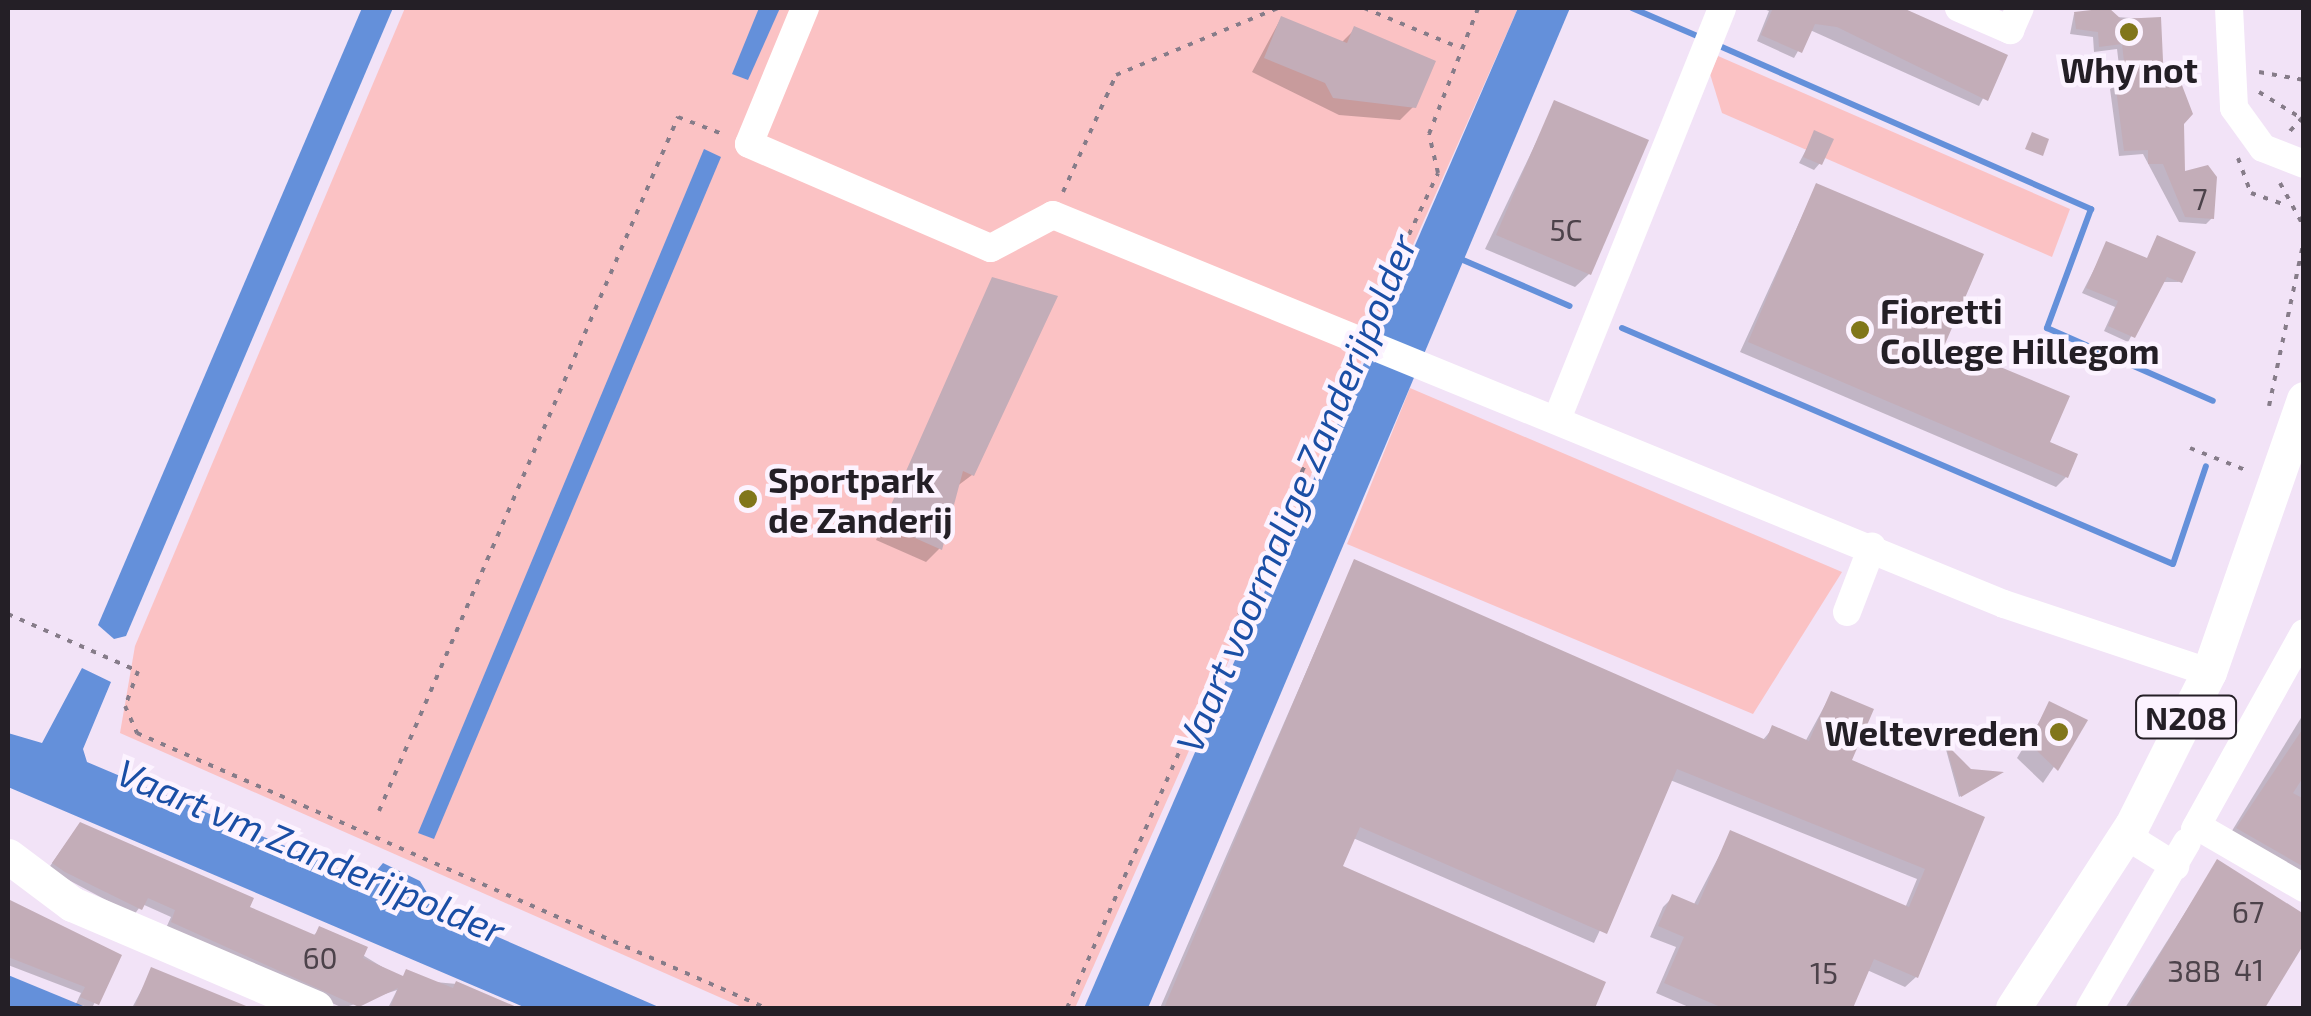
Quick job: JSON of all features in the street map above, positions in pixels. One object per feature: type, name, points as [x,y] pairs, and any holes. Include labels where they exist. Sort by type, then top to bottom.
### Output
[{"type":"main road","name":"N208","points":[[2013,1008],[2132,824],[2209,672],[2304,399]]},
{"type":"main road","name":"N208","points":[[2030,1008],[2138,843],[2234,648],[2304,451]]},
{"type":"main road","points":[[8,856],[72,904],[316,1008]]},
{"type":"street","points":[[806,8],[749,144],[991,248],[1053,214],[1559,414],[2004,604],[2209,672]]},
{"type":"street","points":[[1959,8],[2010,30],[2020,8]]},
{"type":"street","points":[[2229,8],[2234,108],[2263,148],[2304,164]]},
{"type":"street","points":[[1559,414],[1719,13]]},
{"type":"street","points":[[1847,612],[1872,547]]},
{"type":"street","points":[[2090,1008],[2189,841],[2304,633]]},
{"type":"street","points":[[2138,843],[2189,841],[2304,888]]},
{"type":"path","points":[[1053,214],[1116,75],[1278,8]]},
{"type":"path","points":[[1364,8],[1460,48]]},
{"type":"path","points":[[1068,1008],[1360,338],[1438,172],[1429,134],[1478,8]]},
{"type":"path","points":[[2301,118],[2275,108],[2244,71],[2304,80]]},
{"type":"path","points":[[379,811],[678,117],[749,144]]},
{"type":"path","points":[[2190,448],[2252,473]]},
{"type":"path","points":[[8,614],[138,671],[125,706],[137,733],[766,1008]]},
{"type":"shaded area","name":"Sportpark de Zanderij","points":[[405,8],[1518,8],[1075,1008],[744,1008],[120,733],[135,646]]},
{"type":"shaded area","points":[[1718,56],[2070,209],[2052,257],[1722,113],[1710,74]]},
{"type":"shaded area","points":[[1410,388],[1842,572],[1753,714],[1347,544]]},
{"type":"water","points":[[362,8],[393,8],[126,636],[114,639],[98,625]]},
{"type":"water","points":[[759,8],[780,8],[748,80],[732,74]]},
{"type":"water","points":[[1518,8],[1570,8],[1148,1008],[1084,1008]]},
{"type":"water","points":[[704,149],[721,157],[434,839],[418,833]]},
{"type":"water","points":[[82,668],[111,682],[83,749],[87,762],[368,881],[383,863],[420,881],[438,911],[661,1008],[526,1008],[8,787],[8,733],[42,743]]},
{"type":"water","points":[[8,975],[88,1008],[8,1008]]},
{"type":"building","points":[[1773,8],[1903,8],[2008,55],[1988,101],[1837,27],[1815,24],[1802,53],[1761,35]]},
{"type":"building","points":[[2109,8],[2121,19],[2161,17],[2164,82],[2180,80],[2193,114],[2184,124],[2185,171],[2208,165],[2217,177],[2214,219],[2185,217],[2163,164],[2148,164],[2148,150],[2124,151],[2115,81],[2126,80],[2122,44],[2099,47],[2098,32],[2076,29],[2074,12]]},
{"type":"building","points":[[1281,16],[1347,43],[1354,26],[1436,61],[1416,108],[1333,98],[1325,83],[1264,58]]},
{"type":"building","points":[[1554,100],[1649,140],[1591,275],[1496,235]]},
{"type":"building","points":[[1814,130],[1834,139],[1822,165],[1803,157]]},
{"type":"building","points":[[2032,132],[2049,139],[2043,156],[2025,149]]},
{"type":"building","points":[[1816,183],[1984,254],[1945,344],[2070,396],[2050,442],[2078,454],[2068,478],[1748,342]]},
{"type":"building","points":[[2157,235],[2196,252],[2182,283],[2167,277],[2135,338],[2108,326],[2118,301],[2086,288],[2106,241],[2147,258]]},
{"type":"building","points":[[992,277],[1058,296],[974,476],[963,471],[942,550],[888,526],[887,514]]},
{"type":"building","points":[[1354,559],[1766,740],[1772,725],[1809,741],[1831,691],[1874,709],[1852,760],[1985,817],[1918,978],[1874,959],[1853,1008],[1723,1008],[1664,983],[1684,937],[1658,926],[1672,894],[1698,905],[1730,830],[1909,907],[1925,869],[1677,769],[1607,934],[1360,827],[1343,866],[1606,982],[1595,1008],[1164,1008]]},
{"type":"building","name":"Weltevreden","points":[[2049,701],[2088,720],[2058,771],[2029,743]]},
{"type":"building","points":[[2304,727],[2304,776],[2293,793],[2304,799],[2304,867],[2236,828]]},
{"type":"building","points":[[1945,743],[1971,769],[2004,772],[1961,797]]},
{"type":"building","points":[[80,822],[254,898],[250,907],[315,935],[319,926],[368,947],[363,958],[403,976],[406,969],[453,988],[456,981],[519,1008],[390,1008],[398,988],[359,1007],[171,922],[175,910],[148,898],[142,910],[65,872],[52,863]]},
{"type":"building","points":[[2217,859],[2304,914],[2304,944],[2265,1008],[2128,1008]]},
{"type":"building","points":[[8,899],[122,955],[99,1005],[80,997],[85,987],[8,957]]},
{"type":"building","points":[[151,967],[251,1008],[134,1008]]},
{"type":"waterway","points":[[1632,8],[1704,39]]},
{"type":"waterway","points":[[1715,44],[2091,209],[2047,328],[2213,401]]},
{"type":"waterway","points":[[1463,260],[1570,306]]},
{"type":"waterway","points":[[1622,328],[2173,564],[2206,466]]},
{"type":"place","name":"Why not","points":[[2129,32]]},
{"type":"place","name":"Fioretti College Hillegom","points":[[1860,330]]},
{"type":"place","name":"Sportpark de Zanderij","points":[[748,499]]},
{"type":"place","name":"Weltevreden","points":[[2059,732]]},
{"type":"water label","name":"Vaart voormalige Zanderijpolder","points":[[1296,493]]},
{"type":"water label","name":"Vaart vm Zanderijpolder","points":[[311,851]]}]
